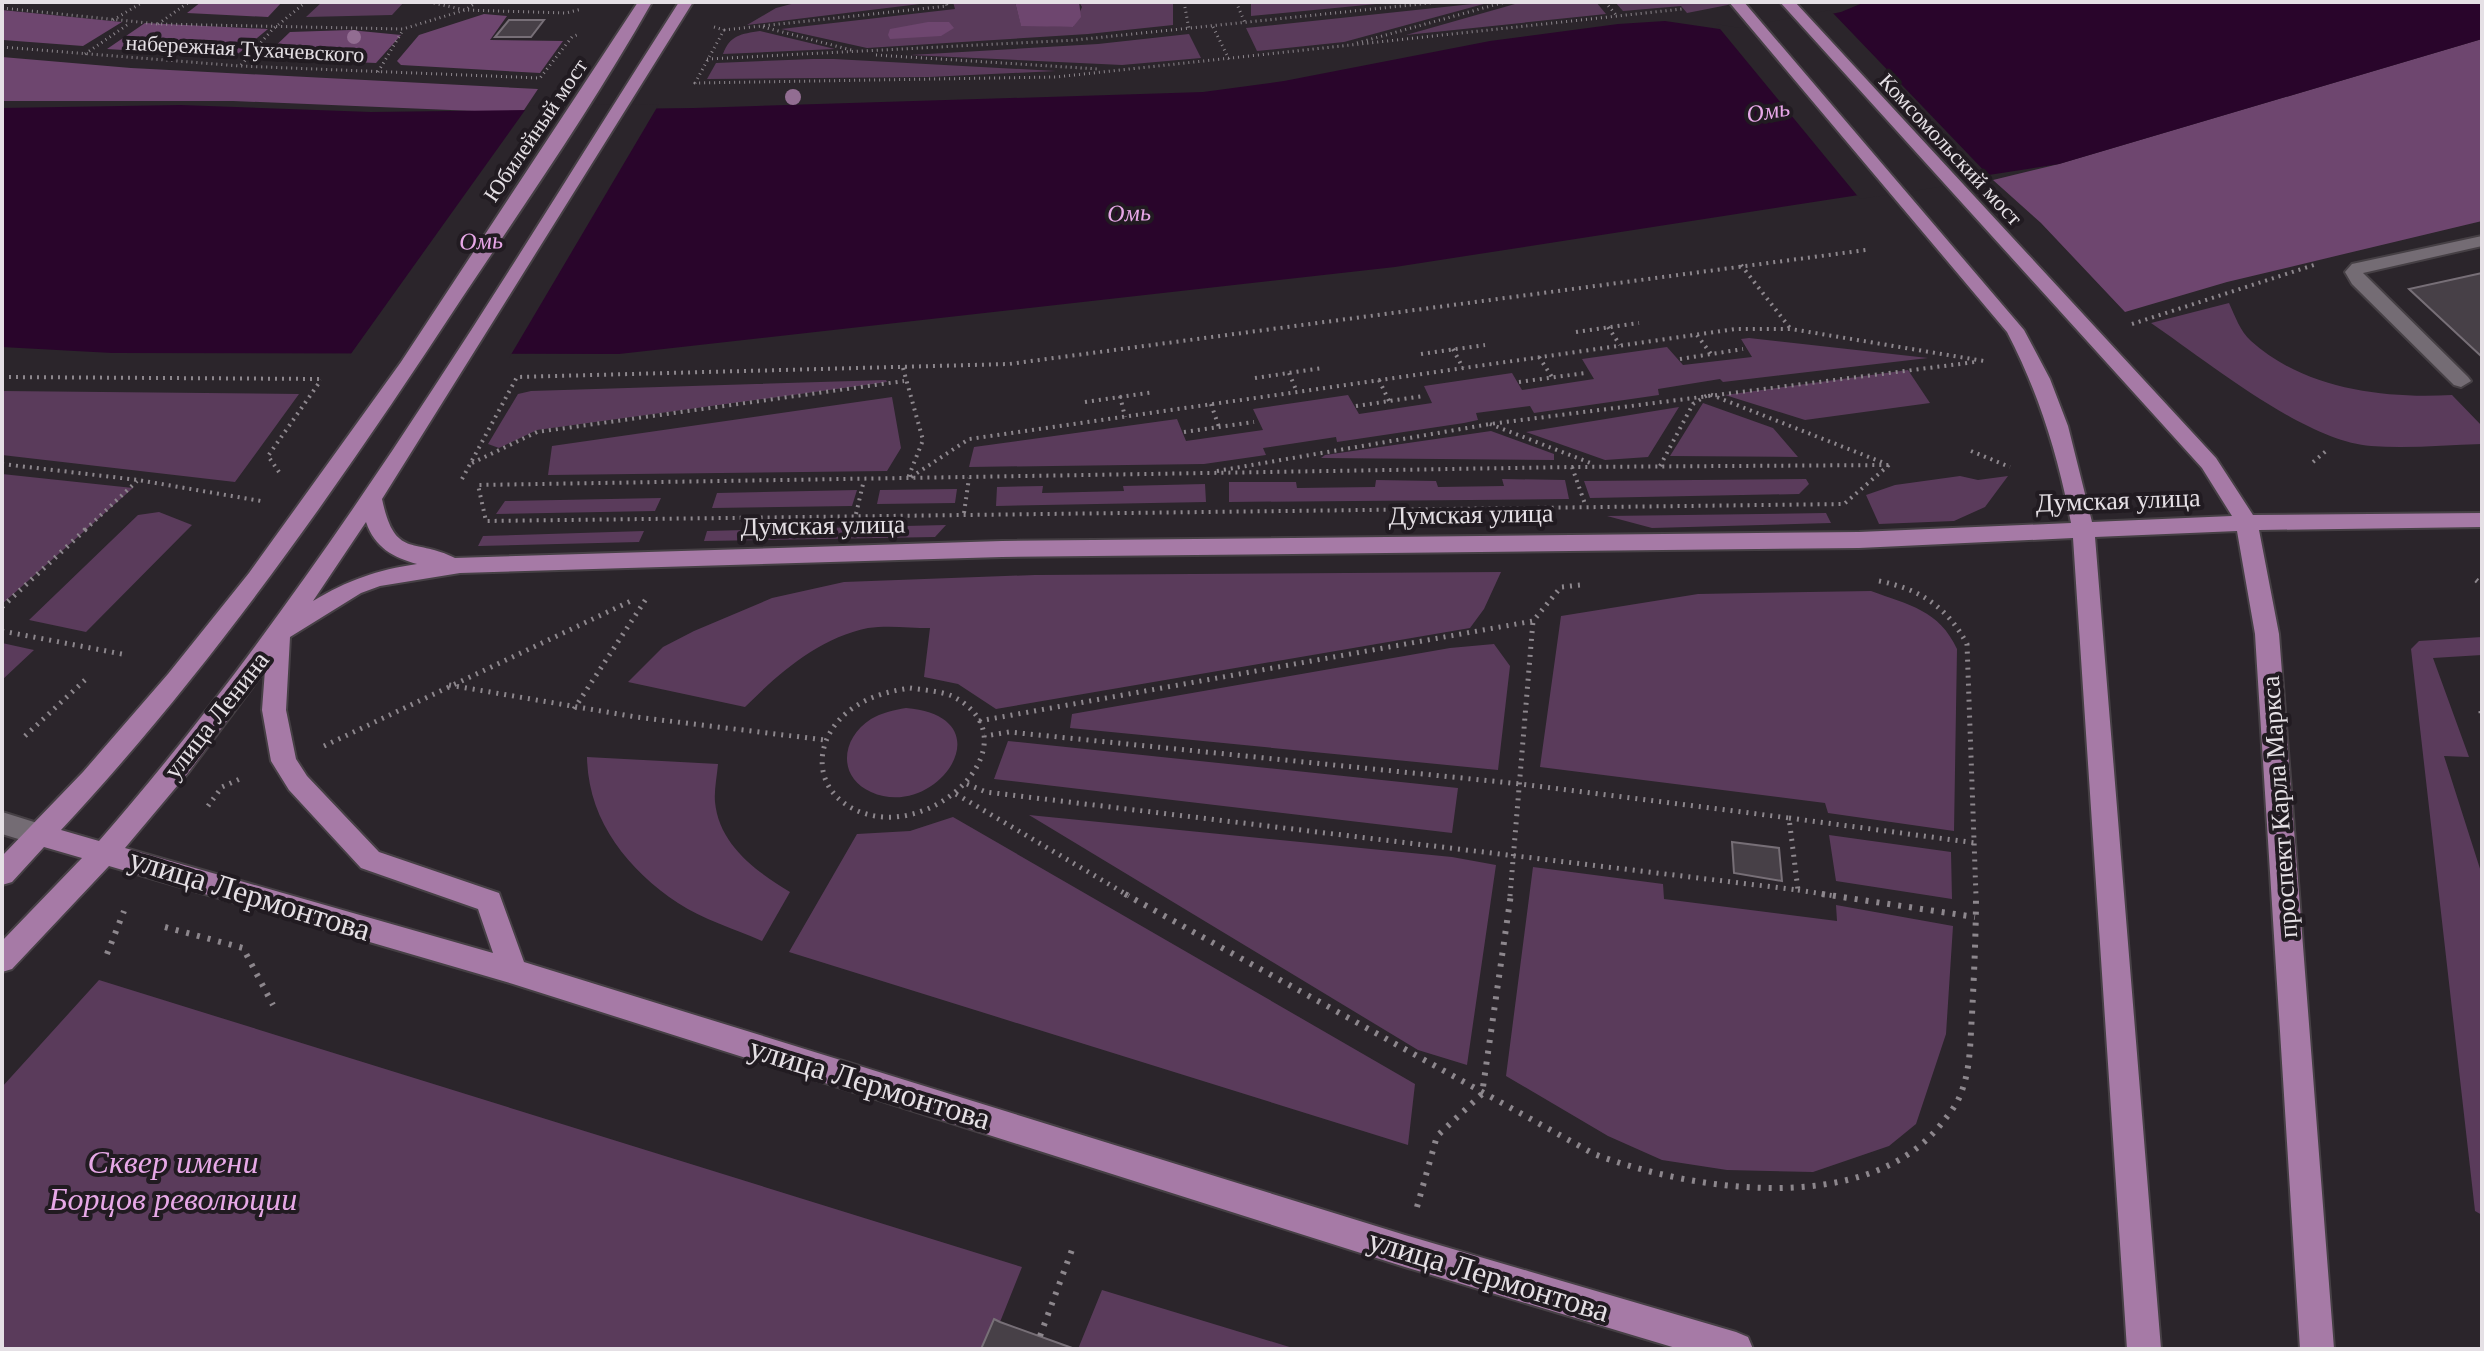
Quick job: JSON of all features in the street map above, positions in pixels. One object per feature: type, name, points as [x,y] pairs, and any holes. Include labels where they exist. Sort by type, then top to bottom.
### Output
[{"type":"main road","name":"Юбилейный мост","points":[[353,447],[623,40],[645,2]]},
{"type":"main road","name":"улица Ленина","points":[[2,960],[106,851],[179,766],[279,633],[371,499],[686,2]]},
{"type":"main road","points":[[1736,2],[2015,330],[2036,368],[2059,423],[2083,529],[2144,1349]]},
{"type":"main road","name":"Комсомольский мост","points":[[1787,2],[2083,325]]},
{"type":"main road","name":"проспект Карла Маркса","points":[[2083,325],[2209,463],[2247,523],[2267,634],[2317,1349]]},
{"type":"main road","name":"улица Ленина","points":[[2,874],[154,709],[212,637],[353,447]]},
{"type":"main road","points":[[371,499],[375,528],[387,541],[419,557],[460,565]]},
{"type":"main road","name":"Думская улица","points":[[460,565],[1002,549],[1859,540],[2247,523],[2482,520]]},
{"type":"main road","points":[[460,565],[377,578],[353,587],[279,633],[274,710],[284,761],[298,783],[370,860],[489,901],[513,971]]},
{"type":"main road","name":"улица Лермонтова","points":[[41,835],[106,851],[305,913],[513,971],[1405,1251],[1736,1349]]},
{"type":"street","points":[[2461,381],[2358,280],[2354,272],[2358,268],[2482,241]]},
{"type":"street","name":"улица Лермонтова","points":[[2,823],[41,835]]},
{"type":"path","points":[[112,21],[143,2]]},
{"type":"path","points":[[158,24],[189,2]]},
{"type":"path","points":[[240,66],[273,29],[306,2]]},
{"type":"path","points":[[429,2],[465,10],[566,13],[582,9]]},
{"type":"path","points":[[2,8],[130,23],[273,29],[403,29],[465,10],[477,2]]},
{"type":"path","points":[[709,26],[724,30],[763,27],[947,6],[946,2]]},
{"type":"path","points":[[1184,2],[1189,29]]},
{"type":"path","points":[[1236,2],[1245,23]]},
{"type":"path","points":[[706,59],[1075,40],[1440,2]]},
{"type":"path","points":[[1341,47],[1505,2]]},
{"type":"path","points":[[1605,2],[1618,17]]},
{"type":"path","points":[[724,30],[695,83],[963,81],[1056,77],[1682,9]]},
{"type":"path","points":[[85,54],[130,23]]},
{"type":"path","points":[[763,27],[860,53],[897,59],[1112,70]]},
{"type":"path","points":[[1213,27],[1229,59]]},
{"type":"path","points":[[378,72],[403,29]]},
{"type":"path","name":"набережная Тухачевского","points":[[2,47],[240,66],[540,78],[572,37]]},
{"type":"path","points":[[462,479],[517,377],[1009,364],[1866,250]]},
{"type":"path","points":[[2126,326],[2322,263]]},
{"type":"path","points":[[1741,265],[1791,329]]},
{"type":"path","points":[[1576,332],[1639,323]]},
{"type":"path","points":[[1608,327],[1620,345]]},
{"type":"path","points":[[908,479],[969,439],[1736,329],[1791,329],[1984,361],[1490,424],[1197,475]]},
{"type":"path","points":[[1697,335],[1711,354]]},
{"type":"path","points":[[1421,354],[1485,345]]},
{"type":"path","points":[[1453,349],[1463,368]]},
{"type":"path","points":[[1680,359],[1743,349]]},
{"type":"path","points":[[1539,357],[1552,377]]},
{"type":"path","points":[[903,368],[904,381],[923,440],[908,479]]},
{"type":"path","points":[[1255,378],[1322,368]]},
{"type":"path","points":[[1289,373],[1297,392]]},
{"type":"path","points":[[1519,382],[1585,373]]},
{"type":"path","points":[[2,377],[322,379],[268,456],[279,472]]},
{"type":"path","points":[[1379,380],[1389,401]]},
{"type":"path","points":[[471,463],[537,432],[904,381]]},
{"type":"path","points":[[1085,402],[1154,392]]},
{"type":"path","points":[[1709,394],[1889,465]]},
{"type":"path","points":[[1660,467],[1693,404],[1709,394]]},
{"type":"path","points":[[1120,396],[1125,417]]},
{"type":"path","points":[[1356,406],[1423,396]]},
{"type":"path","points":[[1211,404],[1219,427]]},
{"type":"path","points":[[1184,432],[1254,422]]},
{"type":"path","points":[[1490,424],[1599,467]]},
{"type":"path","points":[[1971,451],[2010,467]]},
{"type":"path","points":[[2313,462],[2326,451]]},
{"type":"path","points":[[2,464],[138,480],[261,501]]},
{"type":"path","points":[[486,521],[478,485],[1572,467],[1889,465]]},
{"type":"path","points":[[1844,504],[1889,465]]},
{"type":"path","points":[[1572,467],[1585,505]]},
{"type":"path","points":[[964,514],[969,478]]},
{"type":"path","points":[[2,607],[138,480]]},
{"type":"path","points":[[856,515],[864,480]]},
{"type":"path","points":[[956,794],[1482,1094],[1599,1157],[1648,1172],[1730,1188],[1814,1186],[1881,1171],[1932,1139],[1957,1104],[1968,1064],[1975,974],[1976,843],[1967,644],[1955,618],[1928,597],[1902,585],[1873,580]]},
{"type":"path","points":[[2476,580],[2482,585]]},
{"type":"path","points":[[1405,1251],[1437,1136],[1482,1094],[1516,857],[1533,621],[1561,587],[1589,585]]},
{"type":"path","points":[[323,746],[650,593],[574,709]]},
{"type":"path","points":[[979,721],[1533,621]]},
{"type":"path","points":[[2,631],[122,654]]},
{"type":"path","points":[[25,736],[85,680]]},
{"type":"path","points":[[449,685],[574,709],[708,728],[825,740]]},
{"type":"path","points":[[927,689],[958,699],[979,721],[985,736],[982,760],[967,784],[956,794],[913,814],[877,816],[859,812],[844,805],[824,781],[820,755],[825,740],[844,714],[888,691],[927,689]]},
{"type":"path","points":[[2482,706],[2479,706],[2482,715]]},
{"type":"path","points":[[985,736],[1009,732],[1521,784],[1976,843]]},
{"type":"path","points":[[208,806],[222,787],[242,778]]},
{"type":"path","points":[[967,784],[986,792],[1798,890],[1975,917]]},
{"type":"path","points":[[1789,818],[1798,890]]},
{"type":"path","points":[[107,954],[124,911]]},
{"type":"path","points":[[165,927],[243,948],[273,1005]]},
{"type":"path","points":[[1040,1336],[1073,1247]]},
{"type":"green space","points":[[322,2],[404,2],[392,15],[306,17]]},
{"type":"green space","points":[[799,2],[936,2],[747,25],[776,8]]},
{"type":"green space","points":[[953,2],[1015,2],[1021,25],[1073,27],[1082,7],[1079,2],[1173,2],[1173,25],[1088,34],[867,48],[781,29],[955,9]]},
{"type":"green space","points":[[1251,2],[1397,2],[1251,16]]},
{"type":"green space","points":[[1491,2],[1344,42],[1257,51],[1246,28]]},
{"type":"green space","points":[[1522,2],[1596,2],[1606,14],[1406,35]]},
{"type":"green space","points":[[1615,2],[1743,2],[1687,13],[1681,6],[1623,11]]},
{"type":"green space","points":[[760,31],[835,49],[723,54],[737,36]]},
{"type":"green space","points":[[1189,34],[1201,58],[1122,65],[910,55],[1098,44]]},
{"type":"green space","points":[[813,59],[1056,71],[929,77],[707,79],[716,63]]},
{"type":"green space","points":[[2229,303],[2251,341],[2295,370],[2346,388],[2399,395],[2452,395],[2482,426],[2482,444],[2385,447],[2345,441],[2316,430],[2257,397],[2151,323]]},
{"type":"green space","points":[[1741,339],[1928,358],[1723,382],[1720,379],[1658,389],[1659,395],[1534,413],[1530,406],[1476,413],[1478,420],[1464,423],[1337,442],[1336,437],[1263,448],[1266,455],[1204,464],[969,467],[974,447],[1177,419],[1186,441],[1263,430],[1253,409],[1348,395],[1359,414],[1432,403],[1424,386],[1512,373],[1522,390],[1594,379],[1582,359],[1667,347],[1683,365],[1752,357]]},
{"type":"green space","points":[[1908,370],[1930,403],[1805,420],[1725,395]]},
{"type":"green space","points":[[886,380],[537,430],[499,448],[488,444],[518,394],[531,391]]},
{"type":"green space","points":[[2,391],[299,394],[235,482],[2,455]]},
{"type":"green space","points":[[892,397],[901,448],[887,471],[548,475],[552,446]]},
{"type":"green space","points":[[1703,403],[1773,428],[1798,457],[1670,456]]},
{"type":"green space","points":[[1679,407],[1648,457],[1605,460],[1526,432]]},
{"type":"green space","points":[[1491,431],[1554,454],[1554,460],[1321,458],[1325,455]]},
{"type":"green space","points":[[2,474],[133,488],[2,604]]},
{"type":"green space","points":[[1960,476],[1978,480],[2008,476],[1985,507],[1954,521],[1879,524],[1866,495],[1895,485]]},
{"type":"green space","points":[[1502,479],[1565,480],[1569,499],[1229,502],[1229,482],[1296,482],[1297,488],[1375,487],[1376,480],[1436,481],[1438,487],[1504,486]]},
{"type":"green space","points":[[1806,479],[1809,484],[1799,494],[1590,498],[1584,481]]},
{"type":"green space","points":[[1205,484],[1206,502],[996,506],[997,487],[1043,486],[1042,493],[1124,491],[1123,486]]},
{"type":"green space","points":[[957,489],[955,503],[877,504],[880,490]]},
{"type":"green space","points":[[857,490],[852,506],[712,508],[717,493]]},
{"type":"green space","points":[[661,498],[655,511],[496,514],[505,501]]},
{"type":"green space","points":[[159,512],[192,525],[86,632],[29,620],[138,515]]},
{"type":"green space","points":[[1826,513],[1831,523],[1652,528],[1607,516]]},
{"type":"green space","points":[[946,525],[935,537],[704,541],[707,531]]},
{"type":"green space","points":[[644,531],[639,542],[478,546],[483,536]]},
{"type":"green space","points":[[1501,572],[1484,609],[1470,628],[996,709],[958,684],[924,677],[930,628],[868,628],[833,640],[801,658],[745,707],[628,682],[663,647],[694,631],[772,598],[844,582],[1035,575]]},
{"type":"green space","points":[[1871,591],[1910,605],[1932,617],[1950,636],[1957,649],[1954,831],[1828,813],[1825,803],[1540,767],[1561,616],[1698,594]]},
{"type":"green space","points":[[2482,637],[2482,655],[2433,658],[2469,757],[2444,756],[2482,875],[2482,1215],[2475,1211],[2411,649],[2419,641]]},
{"type":"green space","points":[[2,643],[34,650],[2,680]]},
{"type":"green space","points":[[1494,644],[1510,666],[1498,770],[1070,728],[1072,714],[1450,648]]},
{"type":"green space","points":[[906,708],[937,715],[953,729],[957,746],[952,765],[938,781],[918,793],[895,797],[871,792],[852,777],[847,757],[849,746],[861,727],[871,719]]},
{"type":"green space","points":[[1008,741],[1458,788],[1452,833],[994,779]]},
{"type":"green space","points":[[587,757],[718,764],[715,802],[724,831],[742,856],[790,892],[762,941],[687,909],[642,875],[614,841],[603,822],[594,802]]},
{"type":"green space","points":[[1029,815],[1452,857],[1496,865],[1467,1065],[1418,1050]]},
{"type":"green space","points":[[953,817],[1415,1084],[1408,1145],[789,952],[857,834],[910,831]]},
{"type":"green space","points":[[1829,835],[1951,852],[1952,899],[1836,881]]},
{"type":"green space","points":[[1533,867],[1663,884],[1664,899],[1837,921],[1836,905],[1953,926],[1946,1034],[1916,1124],[1889,1146],[1813,1172],[1727,1170],[1662,1160],[1608,1136],[1506,1076]]},
{"type":"green space","name":"Сквер имени Борцов революции","points":[[99,980],[1022,1267],[1000,1322],[1075,1349],[2,1349],[2,1087]]},
{"type":"green space","points":[[1102,1290],[1296,1349],[1078,1349]]},
{"type":"shaded area","points":[[201,2],[282,2],[268,17],[187,13]]},
{"type":"shaded area","points":[[1015,2],[1079,2],[1081,17],[1073,27],[1021,26]]},
{"type":"shaded area","points":[[2,10],[122,22],[83,46],[3,40]]},
{"type":"shaded area","points":[[484,14],[507,16],[490,40],[563,41],[540,73],[401,65],[397,61],[419,35]]},
{"type":"shaded area","points":[[928,22],[949,22],[954,28],[941,36],[890,39],[888,35],[890,29]]},
{"type":"shaded area","points":[[145,23],[268,29],[234,57],[107,49]]},
{"type":"shaded area","points":[[350,30],[401,35],[376,63],[263,58],[290,32]]},
{"type":"shaded area","points":[[2482,39],[2482,221],[2227,282],[2125,312],[2041,223],[1993,180],[2059,164]]},
{"type":"shaded area","points":[[2,57],[131,68],[538,89],[522,113],[233,101],[2,101]]},
{"type":"water","name":"Омь","points":[[1865,2],[2482,2],[2482,39],[2059,164],[1395,267],[619,354],[112,353],[2,347],[2,108],[181,105],[371,112],[694,108],[1203,92],[1284,81],[1490,41],[1618,24],[1665,21],[1740,32],[1841,12]]},
{"type":"pier","points":[[1830,10],[1992,179],[1860,199],[1716,24],[1740,28]]},
{"type":"pier","points":[[659,104],[509,358],[348,358],[528,106]]},
{"type":"building","points":[[509,20],[544,20],[531,37],[495,37]]},
{"type":"building","points":[[2482,273],[2482,357],[2409,289]]},
{"type":"building","points":[[1732,842],[1779,848],[1782,881],[1734,873]]},
{"type":"building","points":[[994,1319],[1000,1322],[1075,1349],[981,1349]]}]
